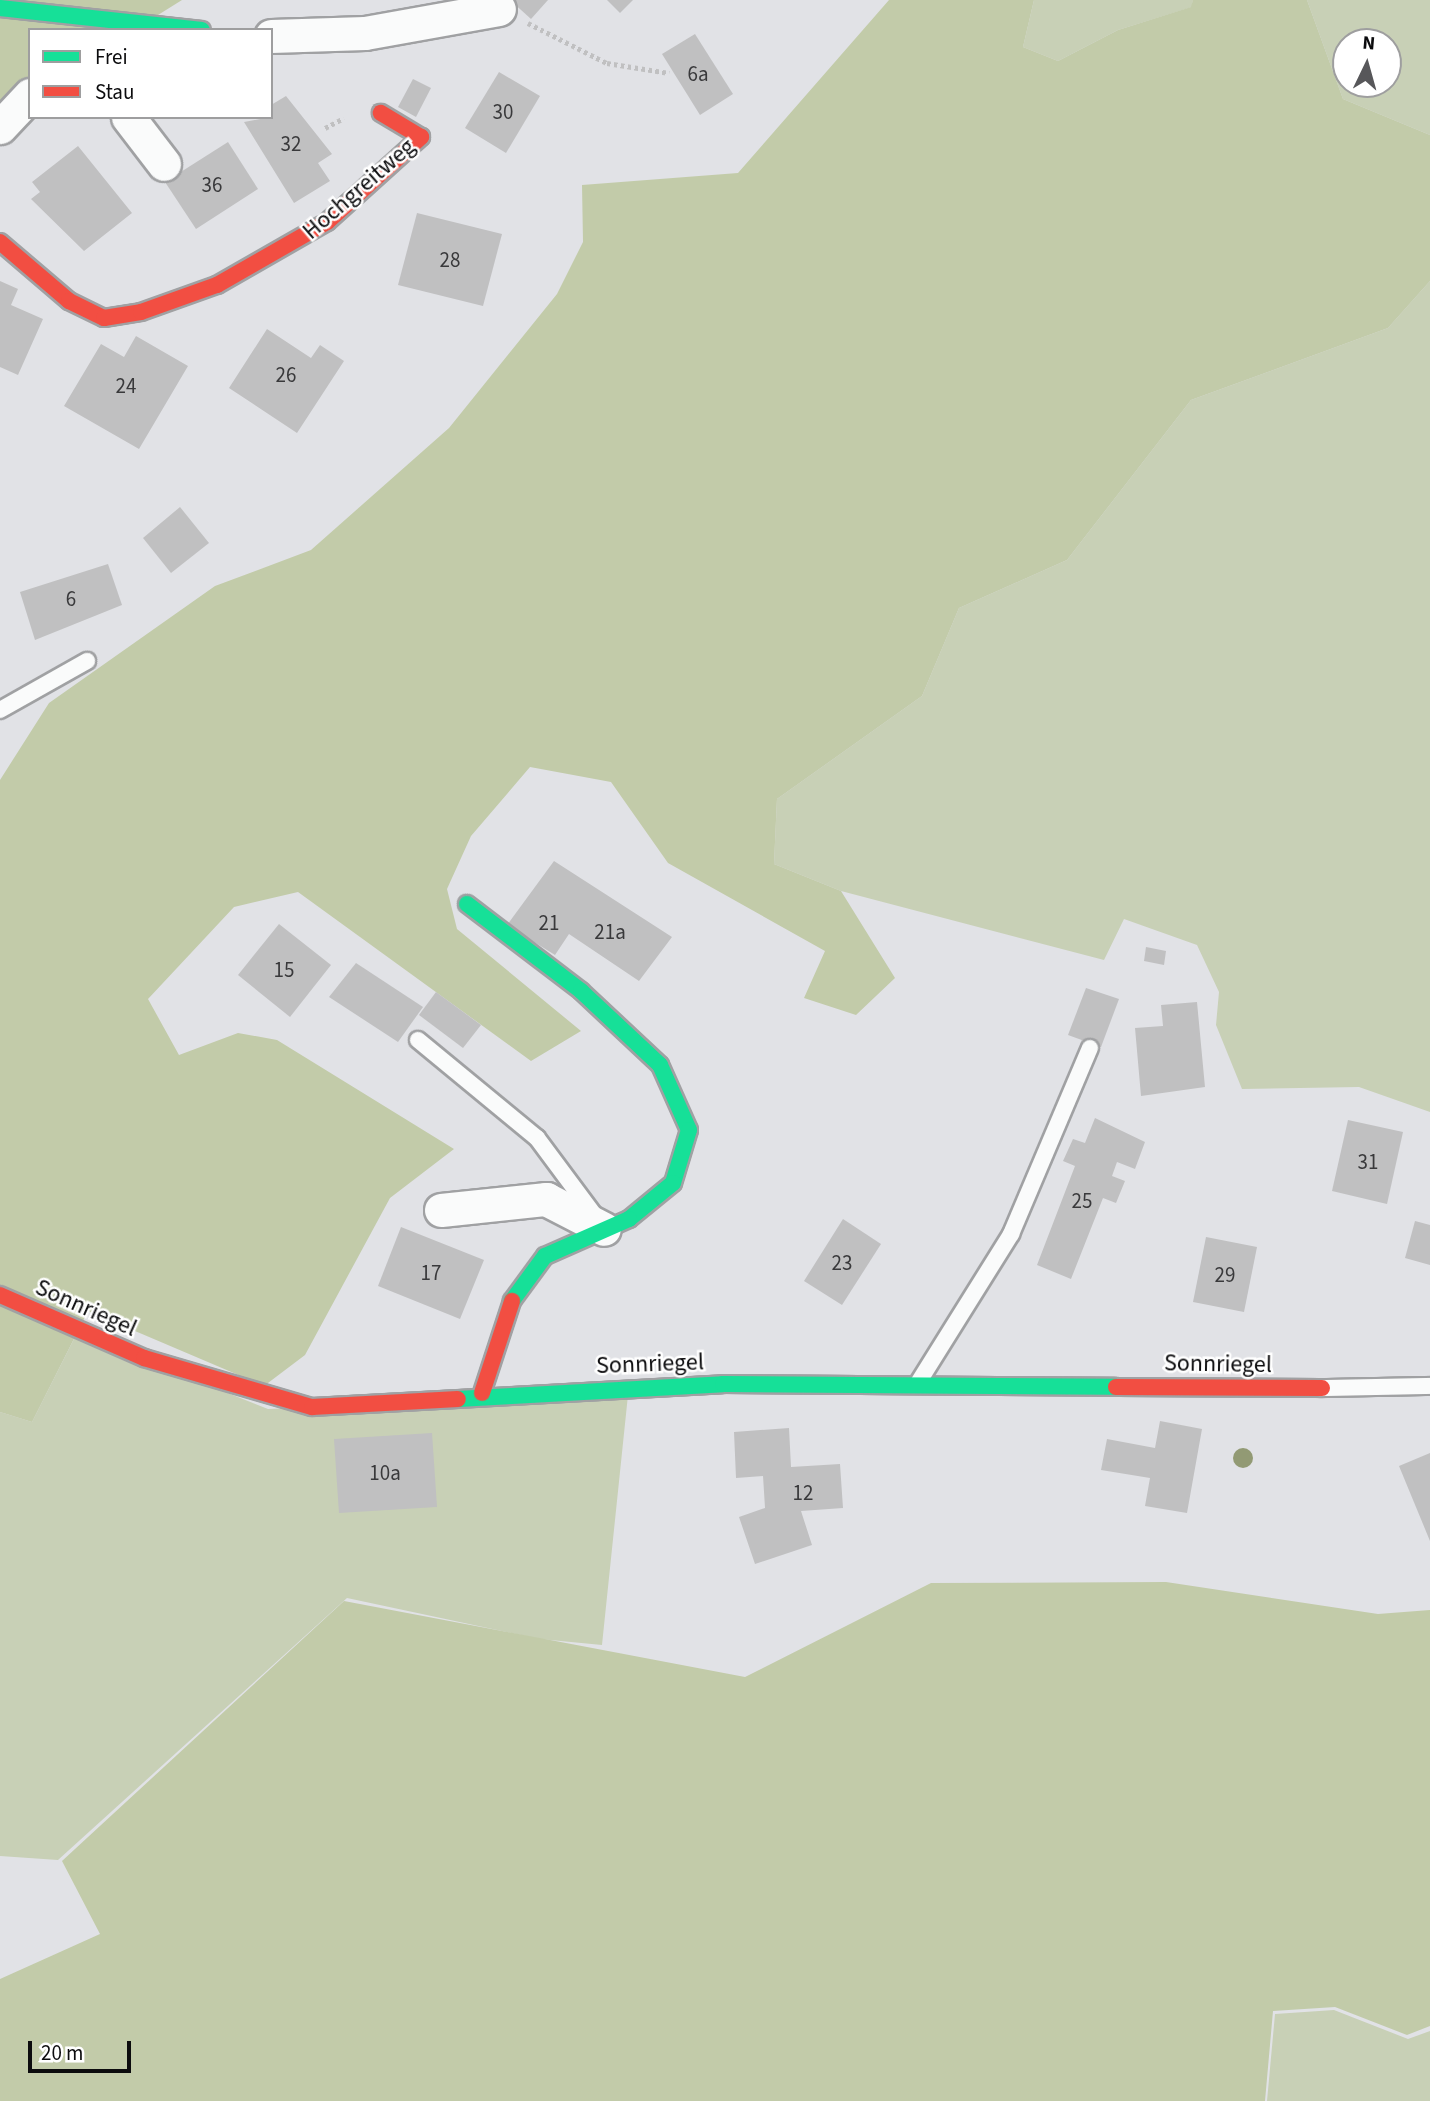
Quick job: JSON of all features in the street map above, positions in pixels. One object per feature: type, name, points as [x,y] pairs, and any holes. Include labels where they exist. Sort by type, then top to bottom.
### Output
[{"type":"street","points":[[0,8],[60,23],[161,28]]},
{"type":"street","points":[[273,36],[366,33],[499,9]]},
{"type":"street","points":[[0,127],[28,97]]},
{"type":"street","name":"Hochgreitweg","points":[[0,242],[69,302],[104,318],[141,312],[217,285],[327,222],[421,137],[381,113]]},
{"type":"street","points":[[130,119],[164,164]]},
{"type":"street","points":[[467,904],[581,991],[660,1065],[690,1130],[673,1183],[629,1219],[545,1256],[515,1292],[482,1393]]},
{"type":"street","points":[[441,1210],[546,1199],[604,1229]]},
{"type":"street","name":"Sonnriegel","points":[[0,1295],[144,1358],[312,1407],[482,1393],[918,1383],[1322,1388]]},
{"type":"lane","points":[[0,710],[87,661]]},
{"type":"lane","points":[[418,1040],[537,1138],[604,1229]]},
{"type":"lane","points":[[918,1383],[1011,1234],[1090,1048]]},
{"type":"lane","points":[[1322,1388],[1430,1386]]},
{"type":"path","points":[[499,9],[607,63],[669,73]]},
{"type":"green space","points":[[0,0],[182,0],[137,28],[28,28],[28,89],[0,105]]},
{"type":"green space","points":[[889,0],[1034,0],[1023,47],[1058,61],[1118,30],[1191,7],[1193,0],[1307,0],[1332,69],[1332,98],[1343,98],[1430,135],[1430,281],[1388,328],[1191,400],[1067,560],[959,608],[922,696],[777,799],[774,864],[841,891],[895,978],[856,1015],[804,998],[825,951],[668,863],[611,782],[530,767],[471,836],[447,889],[457,929],[581,1031],[531,1061],[298,892],[234,907],[148,999],[179,1055],[238,1033],[277,1040],[454,1149],[390,1198],[305,1355],[264,1386],[88,1311],[32,1422],[0,1412],[0,780],[49,703],[215,586],[311,550],[449,428],[557,294],[583,242],[582,185],[738,173]]},
{"type":"green space","points":[[1034,0],[1193,0],[1192,7],[1118,30],[1058,61],[1023,47]]},
{"type":"green space","points":[[1307,0],[1430,0],[1430,135],[1343,98],[1402,98],[1402,28],[1332,28],[1332,69]]},
{"type":"green space","points":[[1430,281],[1430,1112],[1359,1087],[1242,1089],[1216,1025],[1219,992],[1197,945],[1124,919],[1104,960],[841,891],[774,864],[777,799],[922,696],[959,608],[1067,560],[1191,400],[1388,328]]},
{"type":"green space","points":[[77,1333],[268,1409],[628,1395],[602,1645],[540,1639],[347,1598],[58,1860],[0,1856],[0,1412],[32,1422]]},
{"type":"green space","points":[[1166,1582],[1378,1614],[1430,1610],[1430,2026],[1407,2035],[1335,2007],[1273,2011],[1265,2101],[0,2101],[0,1979],[100,1934],[62,1861],[344,1601],[745,1677],[931,1583]]},
{"type":"green space","points":[[1334,2010],[1408,2039],[1430,2031],[1430,2101],[1267,2101],[1275,2014]]},
{"type":"building","points":[[510,0],[548,0],[531,19]]},
{"type":"building","points":[[607,0],[633,0],[620,13]]},
{"type":"building","points":[[695,34],[733,94],[700,115],[662,54]]},
{"type":"building","points":[[499,72],[540,96],[506,153],[465,128]]},
{"type":"building","points":[[413,79],[431,88],[416,117],[398,107]]},
{"type":"building","points":[[286,96],[332,154],[318,163],[330,181],[294,203],[244,122],[273,119],[273,104]]},
{"type":"building","points":[[228,142],[258,189],[196,229],[165,182]]},
{"type":"building","points":[[78,146],[132,213],[84,251],[31,199],[40,192],[32,182]]},
{"type":"building","points":[[417,213],[502,234],[483,306],[398,285]]},
{"type":"building","points":[[0,281],[18,289],[11,305],[43,319],[18,375],[0,367]]},
{"type":"building","points":[[267,329],[311,358],[320,345],[344,361],[297,433],[229,388]]},
{"type":"building","points":[[136,336],[188,366],[139,449],[64,406],[101,344],[124,357]]},
{"type":"building","points":[[180,507],[209,543],[171,573],[143,538]]},
{"type":"building","points":[[108,564],[122,605],[35,640],[20,592]]},
{"type":"building","points":[[554,861],[672,937],[639,981],[569,934],[555,955],[507,925]]},
{"type":"building","points":[[279,924],[331,965],[290,1017],[238,975]]},
{"type":"building","points":[[1146,947],[1166,951],[1164,965],[1144,961]]},
{"type":"building","points":[[356,963],[423,1007],[398,1042],[329,997]]},
{"type":"building","points":[[1086,988],[1119,999],[1101,1047],[1068,1035]]},
{"type":"building","points":[[436,992],[481,1025],[463,1048],[419,1015]]},
{"type":"building","points":[[1197,1002],[1205,1087],[1141,1096],[1135,1028],[1163,1026],[1161,1005]]},
{"type":"building","points":[[1095,1118],[1145,1142],[1135,1169],[1117,1162],[1112,1176],[1125,1181],[1116,1203],[1103,1198],[1071,1279],[1037,1265],[1075,1166],[1063,1161],[1073,1139],[1085,1143]]},
{"type":"building","points":[[1348,1120],[1403,1132],[1387,1204],[1332,1191]]},
{"type":"building","points":[[843,1219],[881,1244],[842,1305],[804,1281]]},
{"type":"building","points":[[1415,1221],[1430,1225],[1430,1265],[1405,1258]]},
{"type":"building","points":[[401,1227],[484,1260],[460,1319],[378,1286]]},
{"type":"building","points":[[1206,1237],[1257,1247],[1244,1312],[1193,1302]]},
{"type":"building","points":[[1160,1421],[1202,1429],[1187,1513],[1145,1506],[1150,1478],[1101,1470],[1107,1439],[1155,1448]]},
{"type":"building","points":[[789,1428],[791,1467],[840,1464],[843,1508],[801,1511],[812,1545],[755,1564],[739,1517],[765,1508],[763,1476],[736,1478],[734,1432]]},
{"type":"building","points":[[432,1433],[437,1507],[339,1513],[334,1439]]},
{"type":"building","points":[[1430,1453],[1430,1541],[1399,1466]]},
{"type":"traffic: fast","points":[[0,8],[184,28]]},
{"type":"traffic: fast","points":[[467,904],[581,991],[660,1065],[689,1130],[673,1183],[629,1219],[545,1256],[512,1301]]},
{"type":"traffic: fast","points":[[458,1399],[723,1384],[1116,1387]]},
{"type":"traffic: jam","points":[[0,242],[69,301],[104,318],[141,312],[217,285],[327,222],[421,137],[381,113]]},
{"type":"traffic: jam","points":[[0,1295],[144,1358],[312,1407],[458,1399]]},
{"type":"traffic: jam","points":[[482,1393],[512,1301]]},
{"type":"traffic: jam","points":[[1116,1387],[1322,1388]]}]
